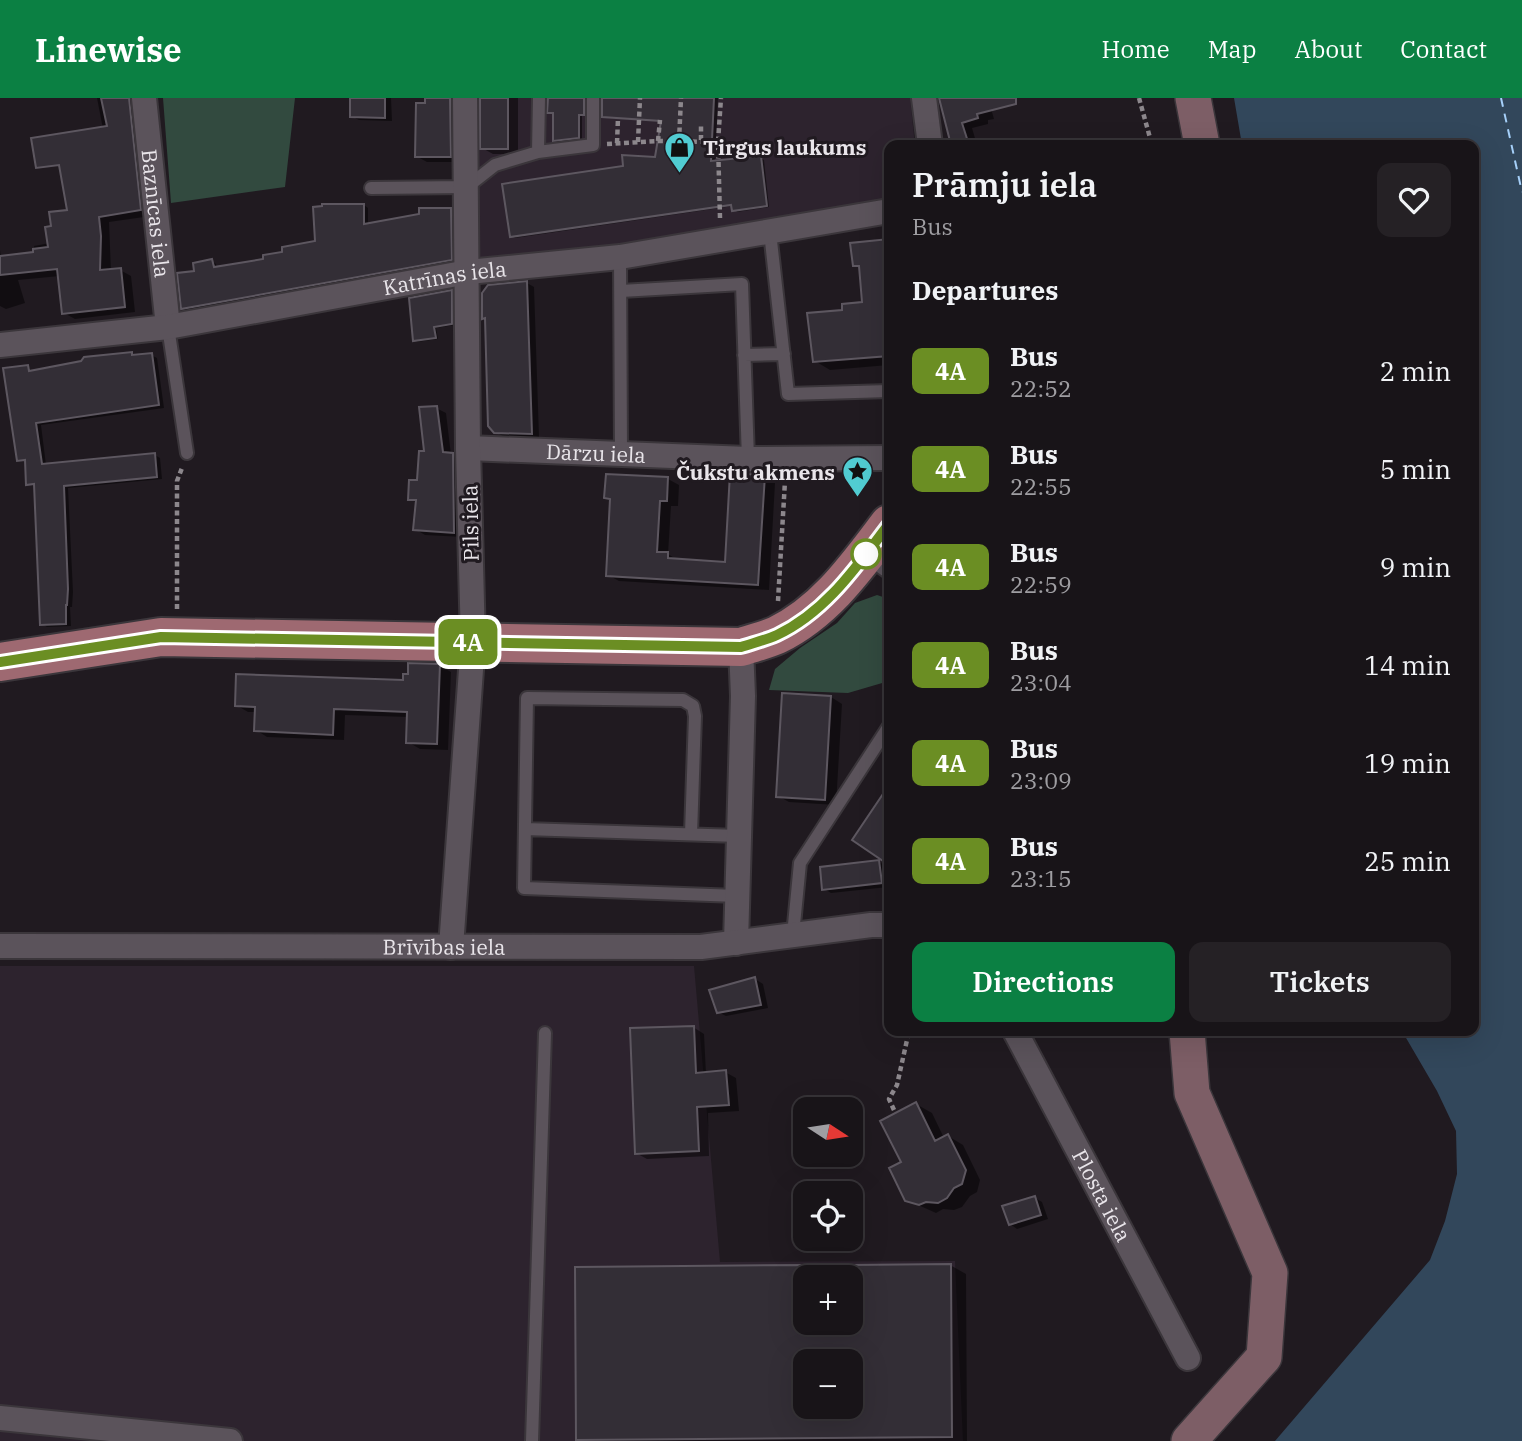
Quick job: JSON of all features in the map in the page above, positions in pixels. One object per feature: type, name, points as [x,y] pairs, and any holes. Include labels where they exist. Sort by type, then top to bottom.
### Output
[{"type":"main road","points":[[0,662],[161,637],[473,642],[758,642],[805,618],[833,594],[877,564],[884,541]]},
{"type":"street","name":"Baznīcas iela","points":[[144,98],[168,327]]},
{"type":"street","name":"Pils iela","points":[[451,947],[473,642],[468,447],[465,98]]},
{"type":"street","points":[[923,98],[929,140]]},
{"type":"street","points":[[1193,98],[1201,140]]},
{"type":"street","name":"Katrīnas iela","points":[[0,345],[168,327],[468,272],[620,257],[884,212]]},
{"type":"street","name":"Dārzu iela","points":[[468,447],[748,458],[884,459]]},
{"type":"street","points":[[736,943],[743,696],[758,642]]},
{"type":"street","name":"Brīvības iela","points":[[0,946],[701,947],[884,926]]},
{"type":"street","name":"Plosta iela","points":[[1018,1036],[1188,1358]]},
{"type":"street","points":[[1187,1036],[1192,1093],[1270,1273],[1264,1357],[1189,1441]]},
{"type":"street","points":[[0,1418],[230,1441]]},
{"type":"lane","points":[[538,152],[539,98]]},
{"type":"lane","points":[[371,188],[467,187],[495,166],[538,152],[593,145],[593,98]]},
{"type":"lane","points":[[770,232],[788,394],[884,391]]},
{"type":"lane","points":[[620,257],[621,454]]},
{"type":"lane","points":[[621,291],[742,284],[748,458]]},
{"type":"lane","points":[[168,327],[187,453]]},
{"type":"lane","points":[[744,355],[784,354]]},
{"type":"lane","points":[[691,834],[695,716],[693,706],[683,700],[527,698],[524,888],[737,896]]},
{"type":"lane","points":[[793,935],[800,863],[884,734]]},
{"type":"lane","points":[[524,829],[739,836]]},
{"type":"lane","points":[[532,1441],[545,1033]]},
{"type":"path","points":[[638,142],[640,98]]},
{"type":"path","points":[[679,141],[681,98]]},
{"type":"path","points":[[720,240],[718,142],[721,98]]},
{"type":"path","points":[[1139,98],[1151,140]]},
{"type":"path","points":[[617,143],[618,118]]},
{"type":"path","points":[[658,141],[660,120]]},
{"type":"path","points":[[701,122],[701,141]]},
{"type":"path","points":[[593,145],[658,141],[718,142]]},
{"type":"path","points":[[177,616],[177,481],[187,453]]},
{"type":"path","points":[[758,642],[786,459]]},
{"type":"path","points":[[894,1110],[889,1099],[897,1085],[908,1036]]},
{"type":"shaded area","name":"Tirgus laukums","points":[[470,98],[910,98],[914,140],[884,140],[884,204],[472,267]]},
{"type":"shaded area","points":[[0,966],[694,966],[720,1262],[955,1261],[963,1441],[0,1441]]},
{"type":"green space","points":[[163,98],[295,98],[285,187],[171,203]]},
{"type":"green space","points":[[877,595],[884,597],[884,682],[848,693],[769,690],[775,669],[837,623],[855,603]]},
{"type":"water","points":[[1234,98],[1522,98],[1522,1441],[1275,1441],[1430,1260],[1445,1221],[1457,1174],[1456,1131],[1437,1091],[1405,1036],[1479,1036],[1479,140],[1241,140]]},
{"type":"building","points":[[101,98],[129,98],[141,210],[99,217],[100,270],[121,268],[125,307],[62,314],[57,269],[0,275],[0,256],[33,252],[33,249],[48,247],[45,227],[51,226],[49,212],[67,210],[59,165],[36,168],[31,138],[107,126]]},
{"type":"building","points":[[350,98],[385,98],[385,118],[350,117]]},
{"type":"building","points":[[425,98],[450,98],[451,157],[415,157],[416,103],[425,103]]},
{"type":"building","points":[[480,98],[508,98],[508,149],[480,149]]},
{"type":"building","points":[[548,98],[584,98],[584,115],[579,115],[579,138],[553,141],[553,113],[547,113]]},
{"type":"building","points":[[602,98],[714,98],[711,161],[761,156],[767,206],[732,211],[731,205],[510,237],[502,184],[623,166],[622,155],[655,157],[661,121],[602,117]]},
{"type":"building","points":[[939,98],[1016,98],[1016,104],[977,114],[978,118],[962,123],[967,140],[950,140]]},
{"type":"building","points":[[322,204],[364,204],[364,224],[419,214],[419,208],[451,208],[452,260],[181,309],[177,273],[194,271],[193,263],[212,259],[214,267],[263,259],[263,255],[282,252],[282,247],[315,241],[313,207]]},
{"type":"building","points":[[884,240],[884,356],[813,362],[807,313],[842,310],[842,304],[862,302],[859,266],[853,266],[850,243]]},
{"type":"building","points":[[527,281],[532,434],[494,433],[488,426],[482,293],[488,285]]},
{"type":"building","points":[[452,290],[452,324],[434,327],[436,338],[413,341],[409,298]]},
{"type":"building","points":[[132,352],[132,355],[152,353],[159,405],[36,423],[42,464],[155,453],[157,477],[64,486],[68,589],[66,624],[40,625],[34,484],[26,485],[25,460],[17,461],[3,368],[28,365],[29,371],[81,361],[84,357]]},
{"type":"building","points":[[437,406],[443,452],[453,453],[454,533],[413,530],[416,500],[408,500],[409,480],[417,480],[419,451],[424,451],[419,407]]},
{"type":"building","points":[[730,473],[765,475],[758,585],[606,576],[610,499],[604,498],[606,474],[668,477],[667,501],[660,501],[657,552],[668,552],[668,558],[725,562]]},
{"type":"building","points":[[408,663],[440,664],[437,744],[406,743],[407,712],[334,709],[333,735],[254,731],[255,707],[235,706],[236,674],[403,680],[403,674],[408,674]]},
{"type":"building","points":[[782,693],[831,696],[825,800],[776,797]]},
{"type":"building","points":[[884,792],[884,862],[852,840]]},
{"type":"building","points":[[879,860],[882,883],[822,890],[820,867]]},
{"type":"building","points":[[755,977],[761,1005],[717,1013],[709,990]]},
{"type":"building","points":[[694,1026],[696,1073],[726,1070],[729,1105],[697,1107],[699,1151],[635,1154],[630,1028]]},
{"type":"building","points":[[916,1102],[935,1141],[948,1134],[966,1170],[962,1184],[938,1203],[926,1202],[919,1205],[905,1201],[889,1168],[901,1162],[880,1121]]},
{"type":"building","points":[[1035,1196],[1041,1215],[1009,1225],[1002,1206]]},
{"type":"building","points":[[951,1264],[952,1437],[576,1440],[575,1267],[793,1265],[793,1335],[863,1335],[863,1265],[850,1265]]},
{"type":"ferry route","points":[[1501,98],[1522,192]]},
{"type":"bus line","name":"4A","points":[[0,662],[161,637],[741,647],[776,636],[805,618],[833,594],[884,530]]},
{"type":"place","name":"Tirgus laukums","points":[[680,174]]},
{"type":"place","name":"Čukstu akmens","points":[[858,499]]}]
